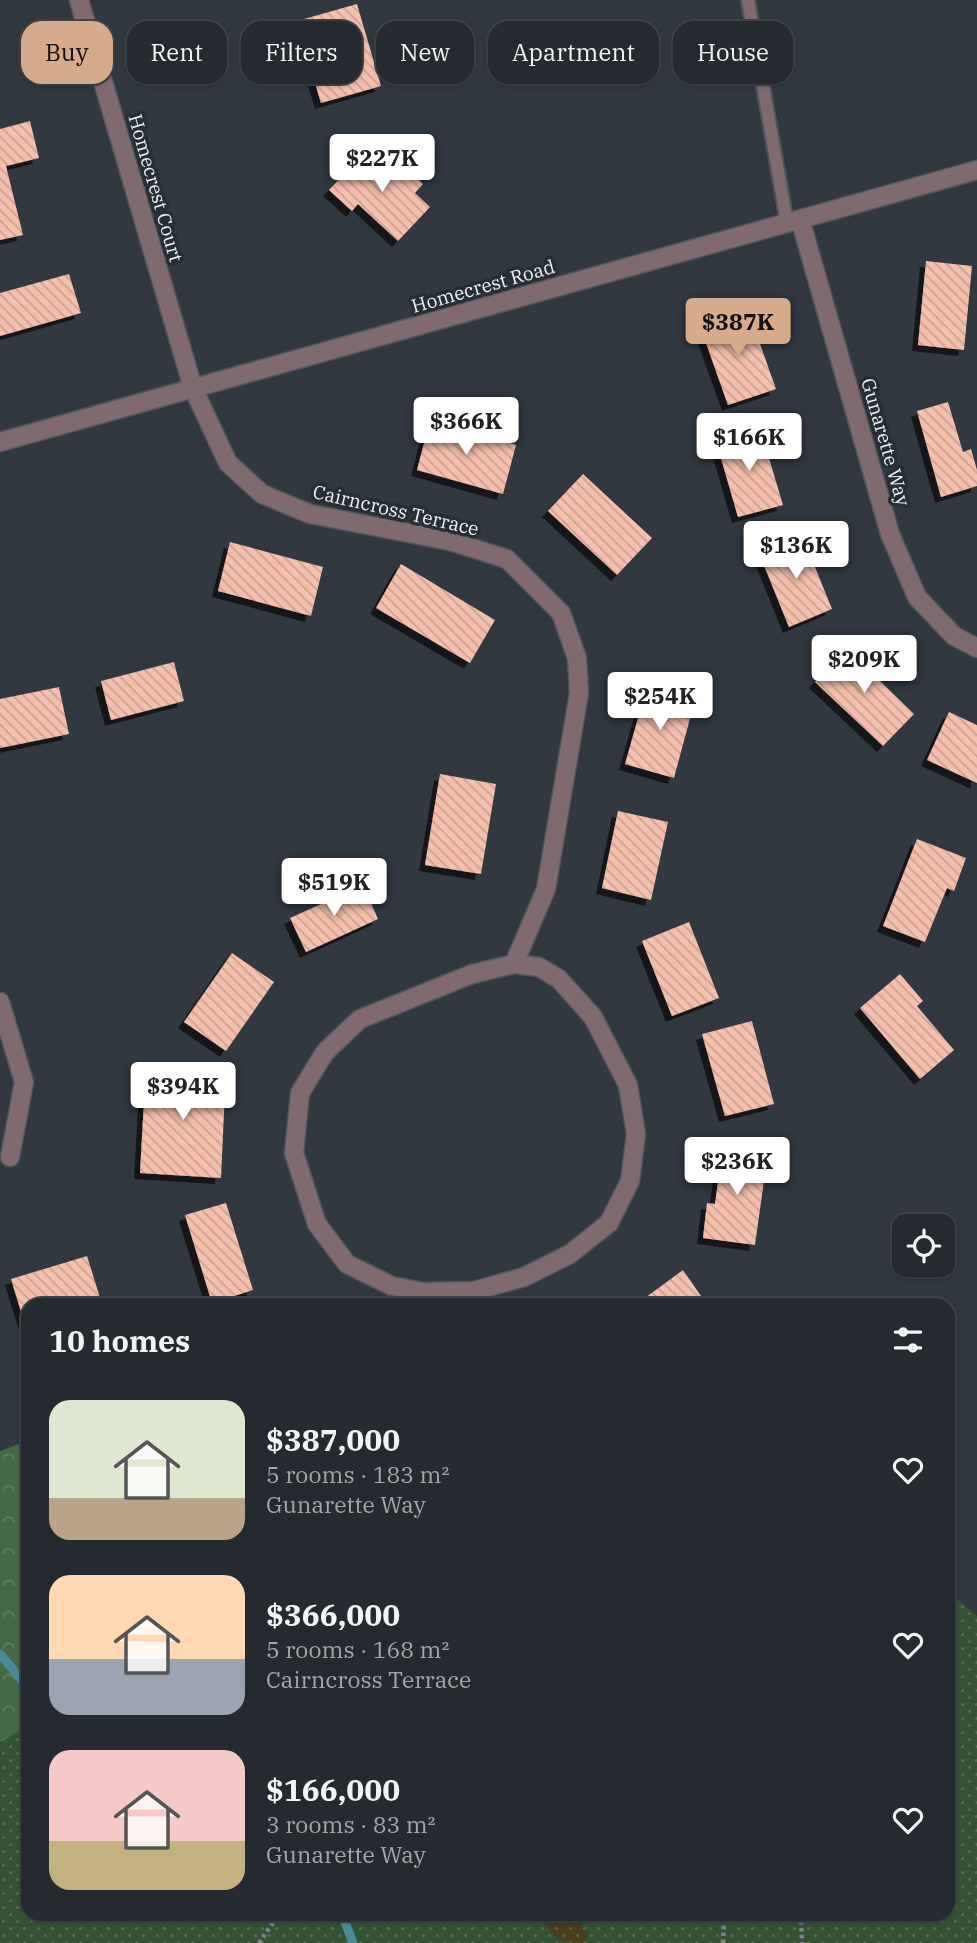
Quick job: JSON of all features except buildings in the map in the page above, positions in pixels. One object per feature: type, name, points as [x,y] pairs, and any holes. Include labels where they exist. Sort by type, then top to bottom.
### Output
[{"type":"street","name":"Homecrest Court","points":[[79,0],[193,388]]},
{"type":"street","name":"Homecrest Road","points":[[0,442],[977,170]]},
{"type":"street","name":"Gunarette Way","points":[[794,221],[890,534],[917,597],[954,636],[977,648]]},
{"type":"street","name":"Cairncross Terrace","points":[[193,388],[228,463],[262,494],[310,514],[450,541],[507,559],[561,613],[577,658],[579,693],[546,889],[514,964]]},
{"type":"street","points":[[514,964],[539,967],[559,979],[593,1017],[628,1084],[636,1134],[630,1181],[608,1223],[570,1254],[524,1277],[474,1291],[423,1292],[392,1286],[347,1264],[317,1224],[294,1153],[300,1093],[325,1052],[360,1019],[472,974],[514,964]]},
{"type":"street","points":[[0,1002],[24,1082],[10,1157]]},
{"type":"lane","points":[[748,0],[794,221]]},
{"type":"path","points":[[259,1943],[274,1921]]},
{"type":"path","points":[[723,1943],[724,1921]]},
{"type":"path","points":[[801,1921],[802,1943]]},
{"type":"green space","points":[[21,1444],[21,1730],[0,1742],[0,1451]]},
{"type":"green space","points":[[955,1598],[977,1616],[977,1943],[0,1943],[0,1721],[21,1709],[21,1921],[955,1921]]},
{"type":"sand","points":[[549,1921],[581,1921],[589,1934],[584,1943],[567,1942],[554,1936],[547,1926]]},
{"type":"waterway","points":[[0,1654],[21,1679]]},
{"type":"waterway","points":[[345,1921],[353,1943]]}]
